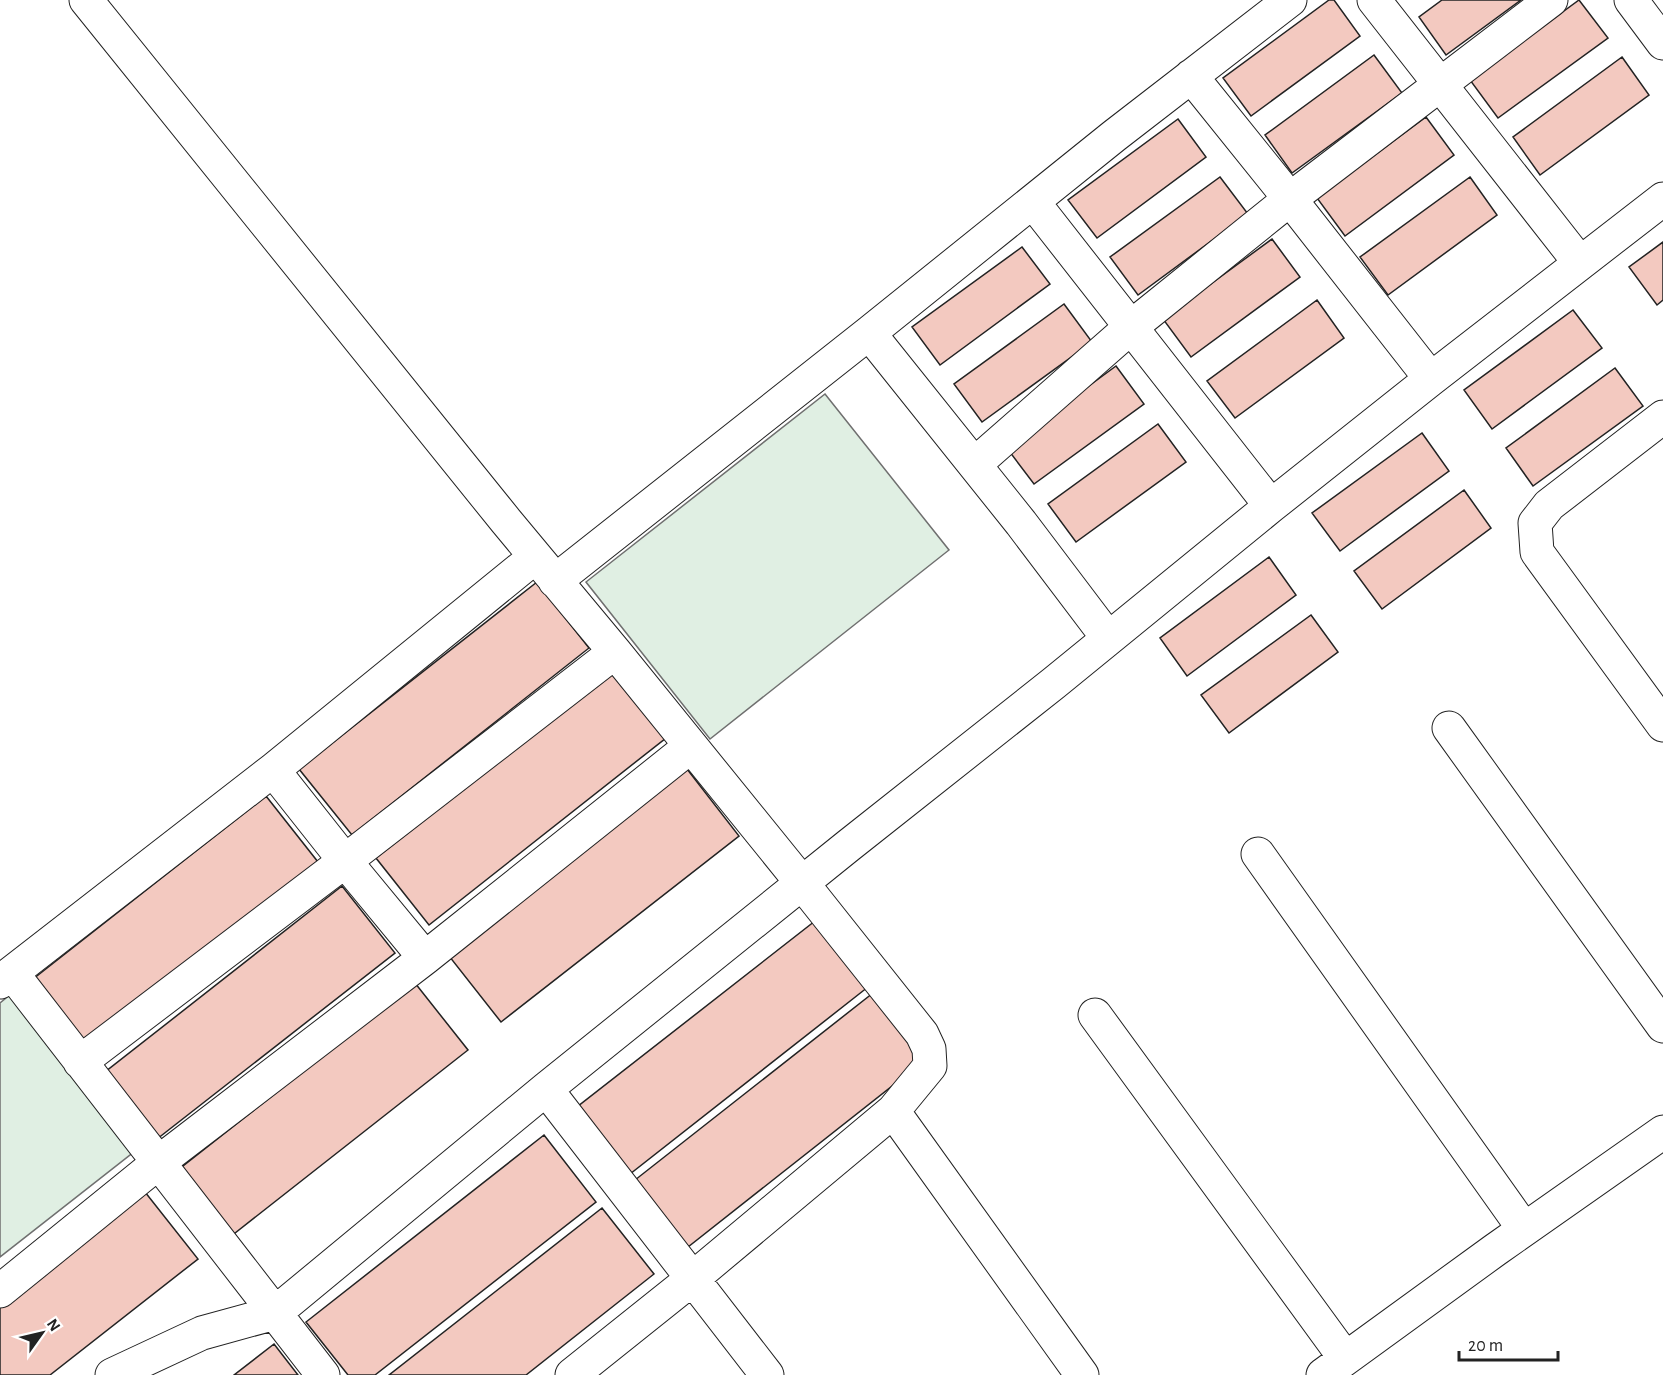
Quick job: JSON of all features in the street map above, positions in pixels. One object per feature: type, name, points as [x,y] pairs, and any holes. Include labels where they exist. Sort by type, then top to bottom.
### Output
[{"type":"street","points":[[86,0],[545,569],[802,883],[922,1034],[929,1049],[930,1066],[893,1112],[572,1375]]},
{"type":"street","points":[[323,1375],[80,1062],[6,978],[273,770],[868,333],[1113,136],[1290,0]]},
{"type":"street","points":[[1374,0],[1580,263]]},
{"type":"street","points":[[975,464],[1131,327],[1290,199],[1551,0]]},
{"type":"street","points":[[1631,0],[1663,43]]},
{"type":"street","points":[[1191,76],[1431,379]]},
{"type":"street","points":[[112,1375],[202,1333],[275,1313],[546,1089],[1044,691],[1271,506],[1663,199]]},
{"type":"street","points":[[1033,202],[1271,506]]},
{"type":"street","points":[[868,333],[975,464],[1108,638]]},
{"type":"street","points":[[1663,417],[1549,505],[1535,523],[1536,552],[1663,725]]},
{"type":"street","points":[[80,1062],[615,652]]},
{"type":"street","points":[[1449,728],[1663,1026]]},
{"type":"street","points":[[0,1291],[159,1162],[425,958],[691,746]]},
{"type":"street","points":[[273,770],[425,958]]},
{"type":"street","points":[[1258,854],[1524,1229]]},
{"type":"street","points":[[1095,1015],[1334,1367],[1524,1229],[1663,1132]]},
{"type":"street","points":[[546,1089],[767,1375]]},
{"type":"street","points":[[893,1112],[1082,1375]]},
{"type":"green space","points":[[825,394],[949,550],[710,739],[586,582]]},
{"type":"green space","points":[[11,994],[135,1151],[0,1257],[0,1003]]},
{"type":"building","points":[[1329,0],[1334,0],[1360,36],[1251,116],[1223,78]]},
{"type":"building","points":[[1442,0],[1521,0],[1446,55],[1419,17]]},
{"type":"building","points":[[1579,0],[1608,38],[1498,118],[1470,80]]},
{"type":"building","points":[[1374,55],[1402,93],[1292,173],[1265,135]]},
{"type":"building","points":[[1622,57],[1649,95],[1540,175],[1513,137]]},
{"type":"building","points":[[1426,117],[1454,155],[1345,236],[1317,198]]},
{"type":"building","points":[[1178,119],[1206,157],[1097,238],[1068,200]]},
{"type":"building","points":[[1220,177],[1248,214],[1138,295],[1110,257]]},
{"type":"building","points":[[1470,177],[1497,215],[1388,295],[1360,257]]},
{"type":"building","points":[[1272,239],[1300,277],[1191,357],[1163,319]]},
{"type":"building","points":[[1663,242],[1663,300],[1657,305],[1629,267]]},
{"type":"building","points":[[1022,247],[1050,284],[940,365],[912,327]]},
{"type":"building","points":[[1317,300],[1344,338],[1235,418],[1207,381]]},
{"type":"building","points":[[1064,304],[1092,342],[982,422],[954,384]]},
{"type":"building","points":[[1573,310],[1602,348],[1492,429],[1464,390]]},
{"type":"building","points":[[1116,366],[1144,404],[1034,484],[1006,447]]},
{"type":"building","points":[[1615,368],[1643,406],[1533,486],[1506,448]]},
{"type":"building","points":[[1158,424],[1186,462],[1076,542],[1048,504]]},
{"type":"building","points":[[1422,433],[1449,471],[1340,551],[1312,513]]},
{"type":"building","points":[[1464,490],[1491,528],[1382,609],[1354,571]]},
{"type":"building","points":[[1269,557],[1296,595],[1187,676],[1160,638]]},
{"type":"building","points":[[537,582],[589,648],[352,835],[299,769]]},
{"type":"building","points":[[1311,615],[1338,652],[1229,733],[1201,695]]},
{"type":"building","points":[[614,671],[666,738],[429,925],[376,858]]},
{"type":"building","points":[[687,769],[739,836],[501,1022],[449,956]]},
{"type":"building","points":[[266,796],[318,862],[81,1049],[28,983]]},
{"type":"building","points":[[342,886],[395,953],[157,1139],[105,1072]]},
{"type":"building","points":[[815,921],[868,987],[630,1174],[577,1107]]},
{"type":"building","points":[[415,983],[468,1050],[230,1237],[178,1170]]},
{"type":"building","points":[[873,993],[925,1060],[688,1247],[635,1180]]},
{"type":"building","points":[[544,1135],[596,1202],[375,1375],[348,1375],[306,1322]]},
{"type":"building","points":[[145,1192],[198,1259],[50,1375],[0,1375],[0,1306]]},
{"type":"building","points":[[602,1208],[654,1274],[526,1375],[389,1375]]},
{"type":"building","points":[[274,1344],[298,1375],[234,1375]]}]
